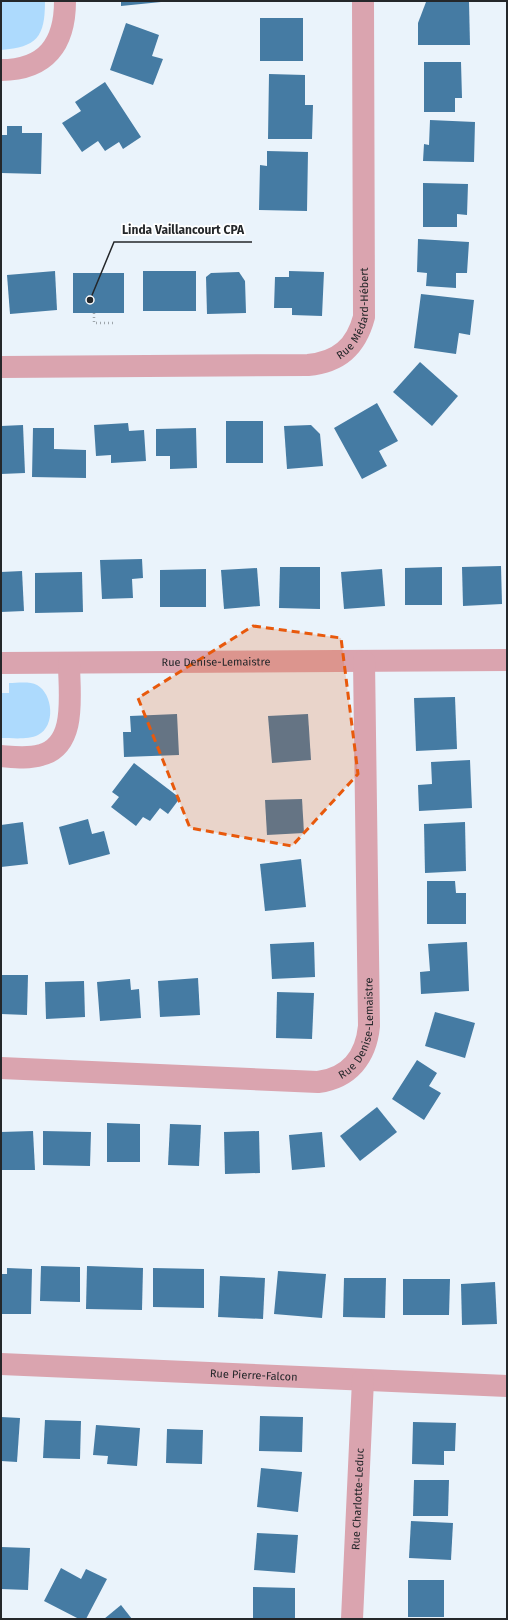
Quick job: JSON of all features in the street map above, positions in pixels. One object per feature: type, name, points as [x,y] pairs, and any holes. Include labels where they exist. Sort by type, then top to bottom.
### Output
[{"type":"street","points":[[1,70],[24,68],[35,63],[51,50],[58,40],[63,28],[65,1]]},
{"type":"street","name":"Rue Médard-Hébert","points":[[1,367],[308,365],[321,364],[334,359],[346,351],[355,340],[364,317],[363,1]]},
{"type":"street","name":"Rue Denise-Lemaistre","points":[[1,663],[507,660]]},
{"type":"street","name":"Rue Denise-Lemaistre","points":[[1,1068],[318,1082],[337,1077],[354,1064],[367,1040],[369,1026],[364,661]]},
{"type":"street","points":[[1,756],[40,756],[53,750],[59,744],[68,727],[69,663]]},
{"type":"street","name":"Rue Pierre-Falcon","points":[[1,1364],[507,1386]]},
{"type":"street","name":"Rue Charlotte-Leduc","points":[[352,1619],[363,1380]]},
{"type":"path","points":[[94,313],[94,323],[116,323]]},
{"type":"highlighted area","points":[[253,626],[341,638],[358,774],[292,846],[190,828],[138,698]]},
{"type":"shaded area","points":[[1,1],[45,1],[45,13],[41,32],[31,43],[13,49],[1,50]]},
{"type":"shaded area","points":[[9,683],[34,684],[42,689],[46,695],[49,702],[50,718],[44,731],[38,735],[25,738],[1,738],[1,693],[9,693]]},
{"type":"building","points":[[121,1],[161,1],[161,2],[121,6]]},
{"type":"building","points":[[426,2],[469,2],[470,45],[418,45],[418,23]]},
{"type":"building","points":[[260,18],[303,18],[303,61],[260,61]]},
{"type":"building","points":[[126,23],[159,35],[152,56],[163,59],[153,85],[110,70]]},
{"type":"building","points":[[424,62],[461,62],[462,98],[455,98],[455,112],[424,112]]},
{"type":"building","points":[[269,74],[305,75],[305,105],[313,105],[312,139],[268,139]]},
{"type":"building","points":[[105,82],[141,137],[123,149],[119,142],[105,151],[98,141],[82,152],[62,123],[81,111],[75,102]]},
{"type":"building","points":[[430,120],[475,122],[474,162],[423,161],[424,144],[429,145]]},
{"type":"building","points":[[7,126],[22,126],[22,133],[42,133],[41,174],[1,173],[1,135],[7,135]]},
{"type":"building","points":[[267,151],[308,152],[307,211],[259,210],[260,165],[267,166]]},
{"type":"building","points":[[423,183],[468,184],[467,215],[457,214],[457,227],[423,227]]},
{"type":"building","points":[[418,239],[469,242],[467,273],[456,273],[456,288],[426,286],[427,273],[417,272]]},
{"type":"building","points":[[55,271],[57,310],[10,314],[7,275]]},
{"type":"building","points":[[143,271],[196,271],[196,311],[143,311]]},
{"type":"building","points":[[289,271],[324,272],[322,316],[292,315],[292,308],[274,308],[275,277],[289,277]]},
{"type":"building","points":[[239,272],[245,281],[246,313],[207,314],[206,277],[211,273]]},
{"type":"building","points":[[73,273],[124,273],[124,313],[73,313]]},
{"type":"building","points":[[421,294],[474,300],[470,335],[459,333],[456,354],[414,348]]},
{"type":"building","points":[[420,362],[458,396],[432,426],[393,392]]},
{"type":"building","points":[[377,403],[398,441],[379,451],[387,466],[362,479],[334,428]]},
{"type":"building","points":[[226,421],[263,421],[263,463],[226,463]]},
{"type":"building","points":[[128,423],[129,431],[144,430],[146,461],[111,463],[111,455],[96,456],[94,425]]},
{"type":"building","points":[[23,425],[25,473],[1,474],[1,426]]},
{"type":"building","points":[[311,425],[320,434],[323,466],[287,469],[284,426]]},
{"type":"building","points":[[33,428],[54,428],[54,449],[86,450],[86,478],[32,477]]},
{"type":"building","points":[[196,428],[197,468],[170,469],[170,456],[156,456],[156,429]]},
{"type":"building","points":[[142,559],[143,578],[132,579],[133,598],[102,599],[100,560]]},
{"type":"building","points":[[501,566],[502,604],[463,606],[462,567]]},
{"type":"building","points":[[280,567],[320,567],[320,609],[279,608]]},
{"type":"building","points":[[442,567],[442,605],[405,605],[405,568]]},
{"type":"building","points":[[257,568],[260,606],[224,609],[221,570]]},
{"type":"building","points":[[206,569],[206,607],[160,607],[160,570]]},
{"type":"building","points":[[382,569],[385,606],[344,609],[341,572]]},
{"type":"building","points":[[22,571],[24,611],[1,612],[1,572]]},
{"type":"building","points":[[82,572],[83,612],[35,613],[35,573]]},
{"type":"building","points":[[455,697],[457,749],[416,751],[414,698]]},
{"type":"building","points":[[177,714],[179,755],[124,757],[123,732],[131,732],[130,716]]},
{"type":"building","points":[[308,714],[311,760],[272,763],[268,716]]},
{"type":"building","points":[[470,760],[472,808],[419,811],[418,785],[432,784],[431,762]]},
{"type":"building","points":[[134,763],[180,798],[168,814],[160,808],[150,821],[143,817],[136,826],[111,807],[119,797],[112,792]]},
{"type":"building","points":[[302,799],[304,833],[267,835],[265,800]]},
{"type":"building","points":[[88,819],[92,834],[104,831],[110,854],[69,865],[59,827]]},
{"type":"building","points":[[23,822],[28,864],[1,867],[1,825]]},
{"type":"building","points":[[465,822],[466,871],[425,873],[424,824]]},
{"type":"building","points":[[301,859],[306,907],[265,911],[260,864]]},
{"type":"building","points":[[427,881],[455,881],[456,893],[466,893],[466,924],[427,924]]},
{"type":"building","points":[[314,942],[315,977],[272,979],[270,944]]},
{"type":"building","points":[[467,942],[469,991],[421,994],[420,972],[430,971],[428,944]]},
{"type":"building","points":[[1,975],[28,975],[27,1015],[1,1014]]},
{"type":"building","points":[[198,978],[200,1015],[160,1017],[158,981]]},
{"type":"building","points":[[130,979],[131,990],[139,989],[141,1018],[100,1021],[97,982]]},
{"type":"building","points":[[84,981],[85,1017],[46,1019],[45,982]]},
{"type":"building","points":[[277,992],[314,993],[312,1039],[276,1038]]},
{"type":"building","points":[[435,1012],[475,1023],[465,1058],[425,1046]]},
{"type":"building","points":[[417,1060],[437,1073],[429,1086],[441,1093],[424,1120],[392,1099]]},
{"type":"building","points":[[377,1107],[397,1132],[360,1161],[340,1136]]},
{"type":"building","points":[[107,1123],[140,1124],[140,1162],[107,1162]]},
{"type":"building","points":[[170,1124],[201,1125],[199,1166],[168,1165]]},
{"type":"building","points":[[33,1131],[35,1170],[1,1170],[1,1132]]},
{"type":"building","points":[[43,1131],[91,1132],[90,1166],[43,1165]]},
{"type":"building","points":[[259,1131],[260,1173],[225,1174],[224,1132]]},
{"type":"building","points":[[322,1132],[325,1167],[292,1170],[289,1135]]},
{"type":"building","points":[[41,1266],[80,1267],[80,1302],[40,1301]]},
{"type":"building","points":[[87,1266],[143,1268],[142,1310],[86,1309]]},
{"type":"building","points":[[7,1268],[32,1269],[31,1314],[1,1314],[1,1274],[7,1274]]},
{"type":"building","points":[[153,1268],[204,1269],[204,1308],[153,1307]]},
{"type":"building","points":[[278,1271],[326,1274],[322,1318],[274,1314]]},
{"type":"building","points":[[220,1276],[265,1278],[263,1319],[218,1317]]},
{"type":"building","points":[[344,1278],[386,1278],[385,1318],[343,1317]]},
{"type":"building","points":[[403,1279],[450,1279],[449,1315],[403,1315]]},
{"type":"building","points":[[495,1282],[497,1324],[462,1325],[461,1284]]},
{"type":"building","points":[[260,1416],[303,1417],[302,1452],[259,1451]]},
{"type":"building","points":[[1,1417],[20,1418],[17,1462],[1,1461]]},
{"type":"building","points":[[45,1420],[81,1421],[80,1459],[43,1458]]},
{"type":"building","points":[[413,1422],[456,1423],[455,1451],[444,1451],[444,1465],[412,1464]]},
{"type":"building","points":[[96,1425],[140,1428],[137,1466],[107,1464],[108,1456],[93,1455]]},
{"type":"building","points":[[167,1429],[203,1430],[202,1464],[166,1463]]},
{"type":"building","points":[[261,1468],[302,1472],[298,1512],[257,1507]]},
{"type":"building","points":[[414,1480],[449,1480],[448,1516],[413,1516]]},
{"type":"building","points":[[411,1521],[453,1523],[451,1560],[409,1558]]},
{"type":"building","points":[[257,1533],[298,1535],[295,1573],[254,1570]]},
{"type":"building","points":[[1,1547],[30,1548],[28,1590],[1,1589]]},
{"type":"building","points":[[61,1568],[81,1579],[86,1569],[107,1579],[86,1619],[79,1619],[44,1601]]},
{"type":"building","points":[[408,1580],[444,1580],[444,1617],[408,1617]]},
{"type":"building","points":[[253,1587],[295,1588],[295,1619],[253,1619]]},
{"type":"building","points":[[121,1605],[132,1619],[104,1619]]},
{"type":"place","name":"Linda Vaillancourt CPA","points":[[90,300]]}]
